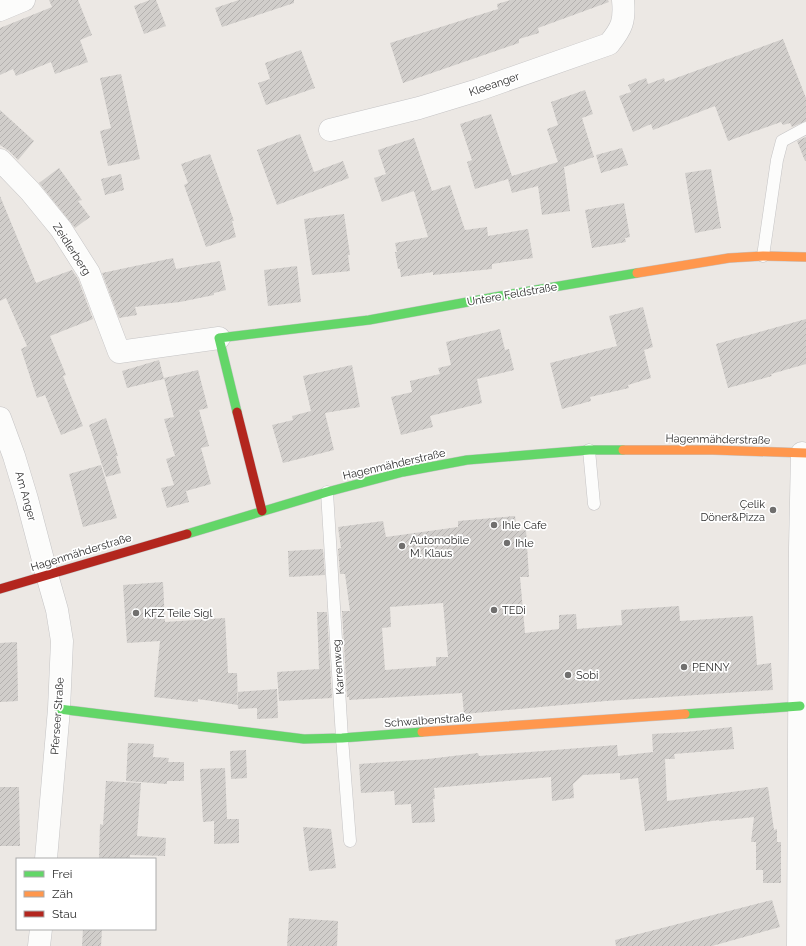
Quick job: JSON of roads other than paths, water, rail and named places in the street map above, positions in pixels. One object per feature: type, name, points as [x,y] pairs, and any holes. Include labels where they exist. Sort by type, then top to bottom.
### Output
[{"type":"street","points":[[0,10],[24,0]]},
{"type":"street","name":"Kleeanger","points":[[330,130],[419,108],[478,90],[609,44],[620,30],[624,12],[623,0]]},
{"type":"street","name":"Zeidlerberg","points":[[0,160],[30,191],[61,229],[89,273],[119,352]]},
{"type":"street","name":"Untere Feldstraße","points":[[119,352],[369,320],[652,270],[729,258],[763,256],[806,257]]},
{"type":"street","points":[[219,338],[262,511]]},
{"type":"street","name":"Am Anger","points":[[0,418],[14,456],[27,499],[47,575]]},
{"type":"street","name":"Hagenmähderstraße","points":[[0,589],[327,492],[403,472],[467,460],[589,450],[712,450],[804,453]]},
{"type":"street","points":[[794,945],[800,706],[800,525],[804,453]]},
{"type":"street","name":"Pferseer Straße","points":[[46,858],[59,709],[62,641],[58,610],[47,575]]},
{"type":"street","name":"Schwalbenstraße","points":[[59,709],[304,739],[342,738],[800,706]]},
{"type":"street","points":[[39,946],[40,930]]},
{"type":"lane","points":[[763,256],[777,160],[782,141],[806,128]]},
{"type":"lane","points":[[589,450],[594,504]]},
{"type":"lane","name":"Karrenweg","points":[[327,492],[342,738],[350,841]]},
{"type":"place","name":"Çelik Döner&Pizza","points":[[773,510]]},
{"type":"place","name":"Ihle Cafe","points":[[494,525]]},
{"type":"place","name":"Ihle","points":[[507,543]]},
{"type":"place","name":"Automobile M. Klaus","points":[[402,546]]},
{"type":"place","name":"TEDi","points":[[494,610]]},
{"type":"place","name":"KFZ Teile Sigl","points":[[136,613]]},
{"type":"place","name":"PENNY","points":[[684,667]]},
{"type":"place","name":"Sobi","points":[[568,675]]}]
